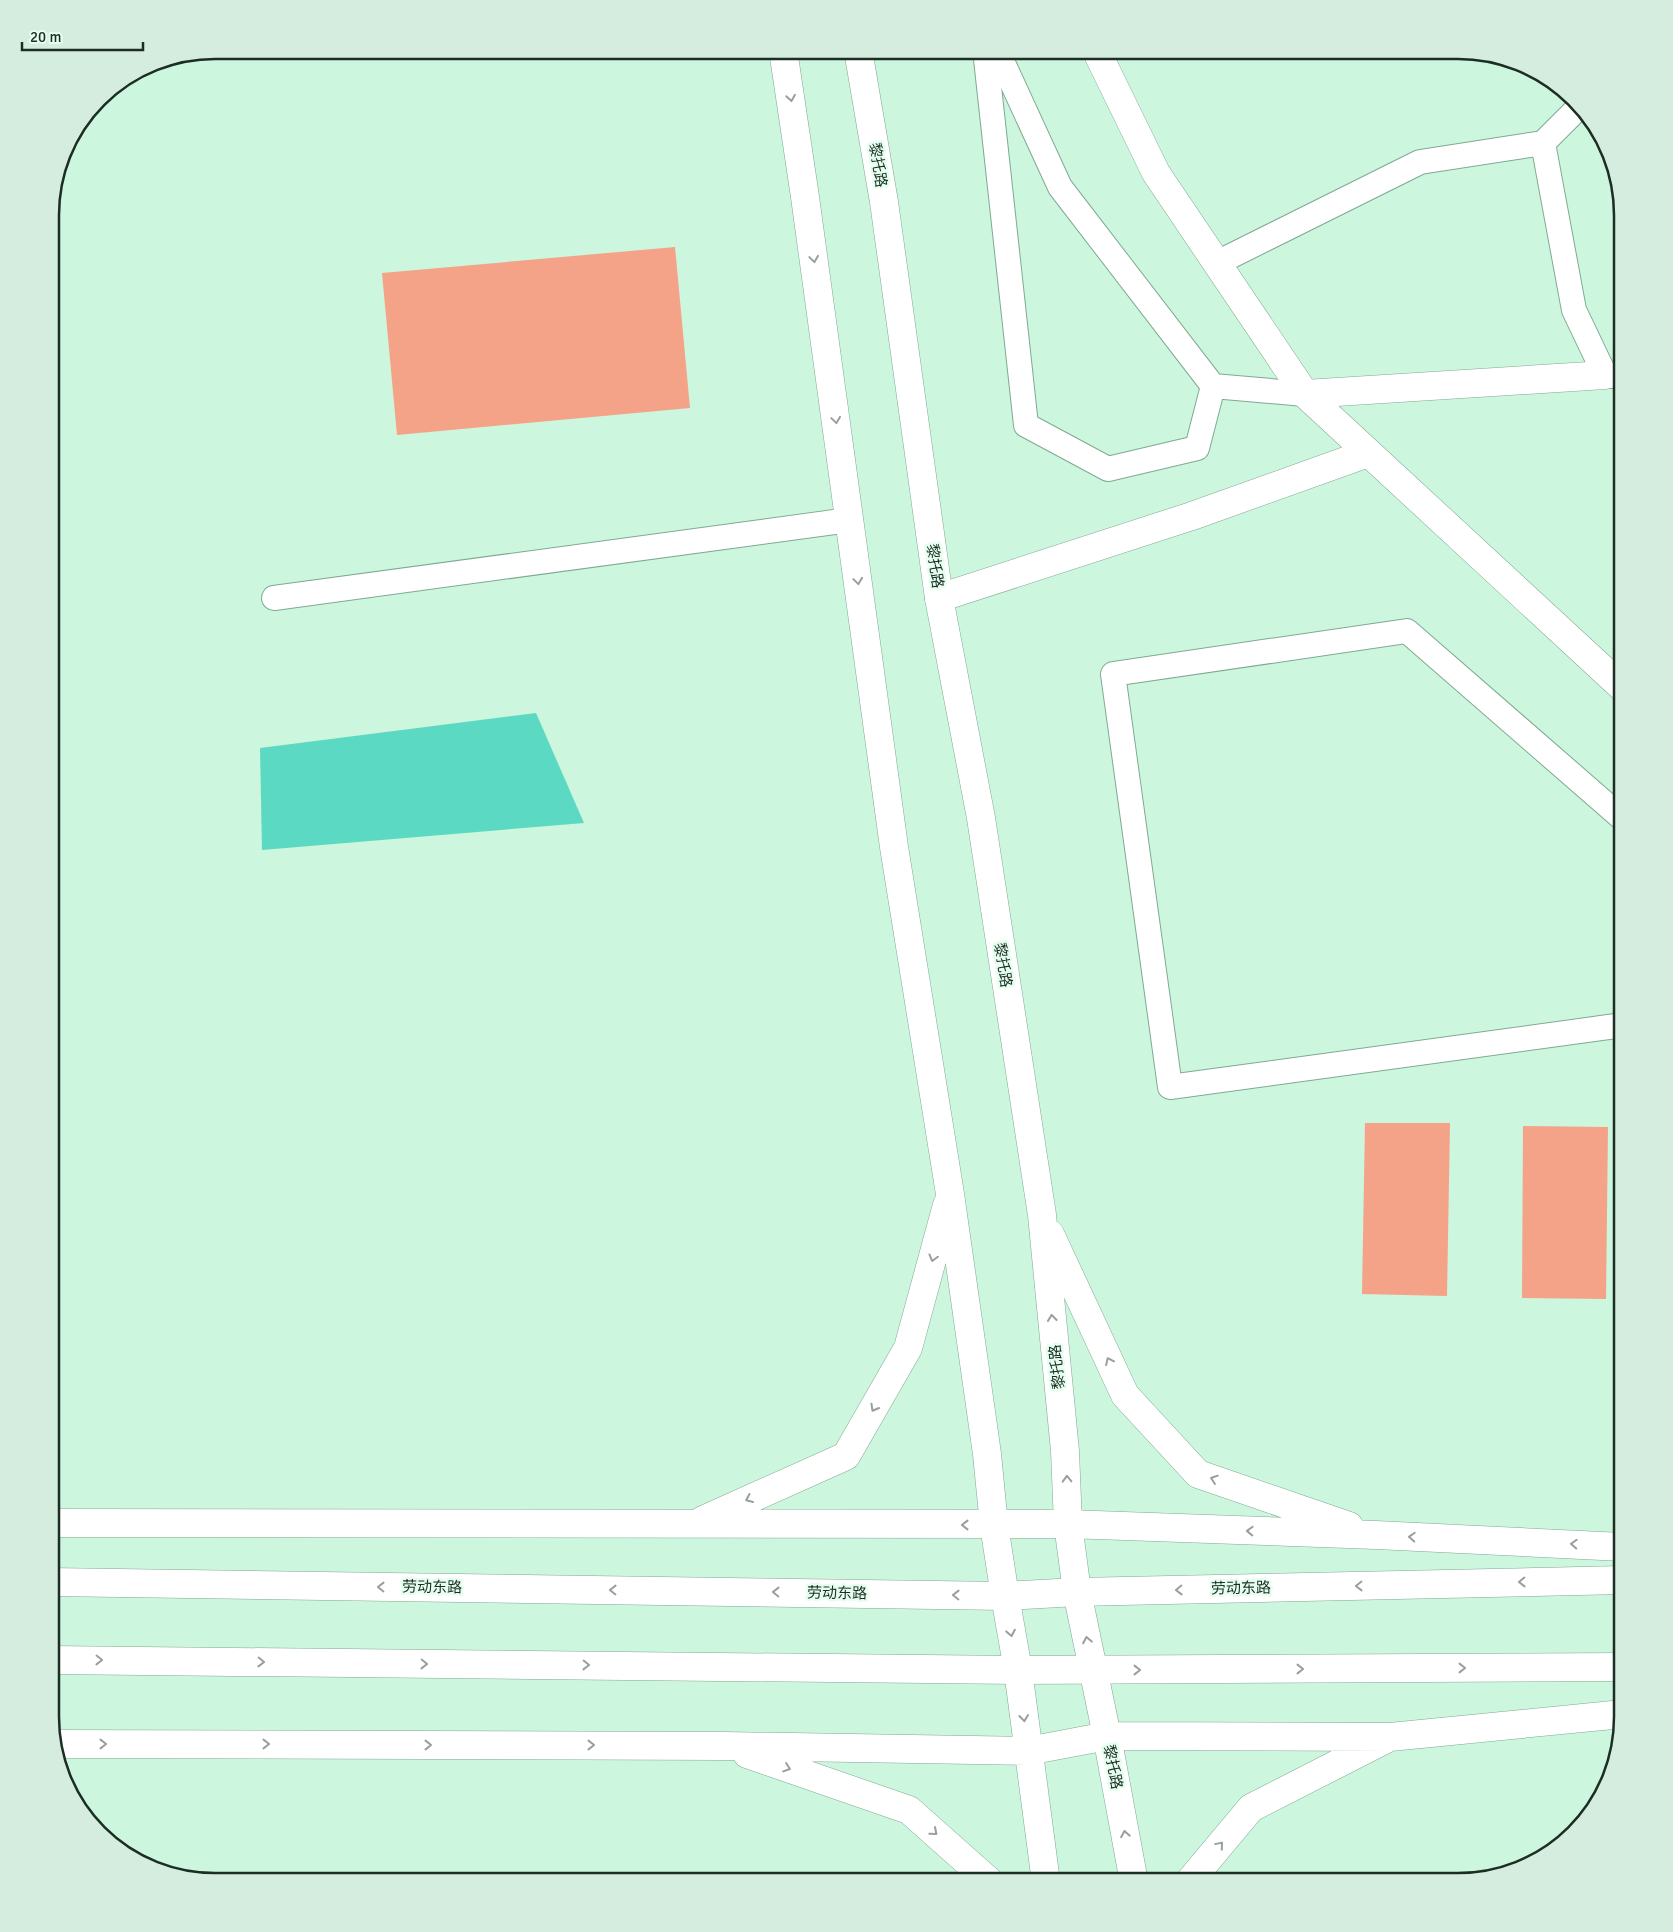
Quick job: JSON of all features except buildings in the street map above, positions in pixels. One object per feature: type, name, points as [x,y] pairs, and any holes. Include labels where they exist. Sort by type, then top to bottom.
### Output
[{"type":"main road","points":[[784,59],[804,187],[894,847],[950,1194],[994,1525],[1004,1596],[1018,1670],[1045,1873]]},
{"type":"main road","name":"黎托路","points":[[860,59],[884,202],[939,598],[981,818],[1042,1215],[1065,1451],[1068,1524],[1078,1592],[1108,1736],[1132,1873]]},
{"type":"main road","points":[[1100,59],[1156,173],[1305,394],[1614,680]]},
{"type":"main road","points":[[1305,394],[1614,376]]},
{"type":"main road","points":[[939,598],[1192,516],[1368,453]]},
{"type":"main road","points":[[693,1524],[846,1456],[908,1348],[950,1194]]},
{"type":"main road","points":[[1042,1215],[1125,1395],[1198,1474],[1376,1535]]},
{"type":"main road","points":[[59,1523],[1068,1524],[1376,1535],[1614,1547]]},
{"type":"main road","name":"劳动东路","points":[[59,1582],[1004,1596],[1078,1592],[1614,1580]]},
{"type":"main road","points":[[59,1660],[1018,1670],[1614,1667]]},
{"type":"main road","points":[[61,1744],[725,1746],[1028,1751],[1108,1736],[1390,1737],[1614,1715]]},
{"type":"main road","points":[[1196,1873],[1250,1808],[1390,1737]]},
{"type":"main road","points":[[725,1746],[909,1810],[980,1873]]},
{"type":"lane","points":[[986,59],[1026,426],[1108,468],[1197,448],[1213,386]]},
{"type":"lane","points":[[1001,59],[1060,187],[1213,386],[1305,394]]},
{"type":"lane","points":[[1217,264],[1420,162],[1543,143],[1575,111]]},
{"type":"lane","points":[[1543,143],[1574,310],[1614,376]]},
{"type":"lane","points":[[274,598],[849,520]]},
{"type":"lane","points":[[1614,811],[1407,631],[1114,674],[1170,1087],[1614,1026]]},
{"type":"shaded area","points":[[675,247],[690,408],[397,435],[382,273]]},
{"type":"shaded area","points":[[1365,1123],[1450,1123],[1447,1296],[1362,1294]]},
{"type":"shaded area","points":[[1523,1126],[1608,1127],[1606,1299],[1522,1298]]}]
